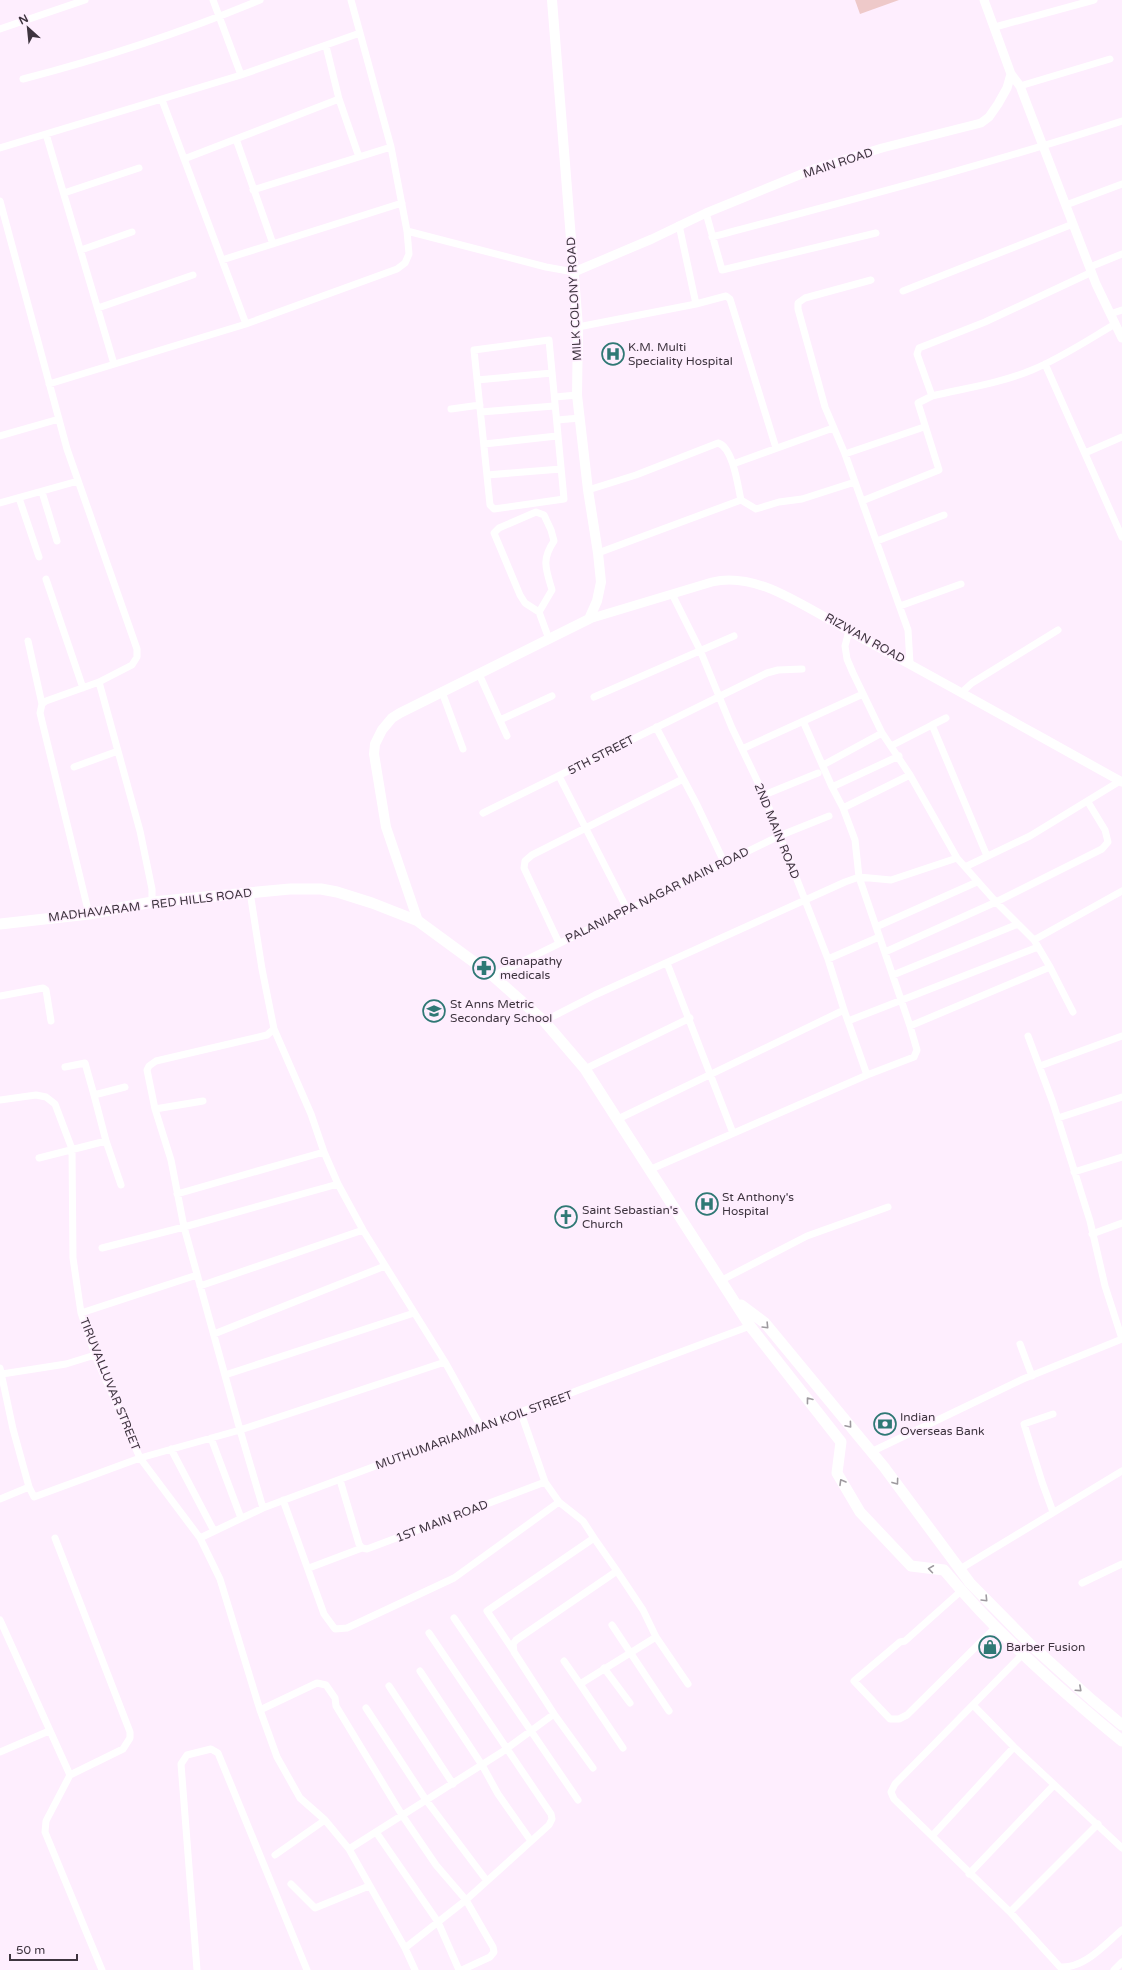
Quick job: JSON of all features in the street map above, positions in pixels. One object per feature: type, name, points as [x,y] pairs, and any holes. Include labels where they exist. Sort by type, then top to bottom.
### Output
[{"type":"main road","name":"MILK COLONY ROAD","points":[[552,0],[578,327],[577,395],[601,582],[589,619]]},
{"type":"main road","points":[[418,921],[386,827],[374,754],[378,736],[392,718],[589,619]]},
{"type":"main road","name":"MADHAVARAM - RED HILLS ROAD","points":[[0,924],[89,914],[152,902],[250,892],[321,889],[372,903],[418,921],[493,976],[544,1021],[585,1069],[649,1170],[736,1301],[750,1326],[841,1442],[837,1473],[860,1512],[911,1566],[944,1570],[961,1591]]},
{"type":"main road","name":"MADHAVARAM - RED HILLS ROAD","points":[[736,1301],[765,1324],[871,1452]]},
{"type":"main road","points":[[871,1452],[884,1467],[949,1557],[970,1583],[1031,1645],[1122,1725]]},
{"type":"main road","points":[[961,1591],[1022,1654],[1084,1710],[1122,1741]]},
{"type":"street","points":[[0,29],[85,0]]},
{"type":"street","points":[[213,0],[241,75]]},
{"type":"street","points":[[23,79],[87,62],[219,17],[260,0]]},
{"type":"street","points":[[49,384],[246,324],[397,269],[405,263],[408,254],[407,232],[391,147],[351,0]]},
{"type":"street","points":[[984,0],[1011,74],[1020,86],[1091,270],[1122,338]]},
{"type":"street","points":[[995,27],[1094,0]]},
{"type":"street","points":[[0,148],[241,75],[360,33]]},
{"type":"street","points":[[326,46],[339,99],[359,157]]},
{"type":"street","points":[[1020,86],[1110,59]]},
{"type":"street","name":"MAIN ROAD","points":[[574,272],[652,239],[706,213],[814,169],[882,148],[981,122],[989,116],[998,104],[1007,88],[1011,74]]},
{"type":"street","points":[[184,159],[339,99]]},
{"type":"street","points":[[162,100],[246,324]]},
{"type":"street","points":[[712,237],[944,176],[1122,121]]},
{"type":"street","points":[[46,134],[114,364]]},
{"type":"street","points":[[236,139],[272,244]]},
{"type":"street","points":[[253,190],[391,147]]},
{"type":"street","points":[[64,193],[139,168]]},
{"type":"street","points":[[1066,205],[1122,184]]},
{"type":"street","points":[[0,201],[59,419],[78,481],[137,649],[137,657],[132,665],[99,682],[42,704]]},
{"type":"street","points":[[222,260],[402,203]]},
{"type":"street","points":[[706,213],[722,270],[876,233]]},
{"type":"street","points":[[903,291],[1074,224]]},
{"type":"street","points":[[679,225],[696,304]]},
{"type":"street","points":[[81,250],[132,232]]},
{"type":"street","points":[[407,232],[546,268],[574,272]]},
{"type":"street","points":[[932,396],[917,354],[919,348],[985,322],[1122,254]]},
{"type":"street","points":[[98,308],[193,275]]},
{"type":"street","points":[[871,280],[805,298],[801,300],[798,305],[822,394],[833,428],[845,454],[908,630],[910,663]]},
{"type":"street","points":[[578,327],[696,304],[724,296],[729,297],[776,448]]},
{"type":"street","points":[[1110,314],[1122,310]]},
{"type":"street","points":[[862,501],[939,470],[924,427],[918,402],[932,396],[996,382],[1045,364],[1115,324]]},
{"type":"street","points":[[549,340],[555,397],[554,406],[557,420],[557,436],[564,499],[494,509],[490,506],[477,380],[474,350],[549,340]]},
{"type":"street","points":[[1045,364],[1122,537]]},
{"type":"street","points":[[477,380],[552,373]]},
{"type":"street","points":[[555,397],[577,395]]},
{"type":"street","points":[[452,409],[554,406]]},
{"type":"street","points":[[557,420],[580,418]]},
{"type":"street","points":[[0,436],[59,419]]},
{"type":"street","points":[[845,454],[924,427]]},
{"type":"street","points":[[733,464],[833,428]]},
{"type":"street","points":[[484,444],[557,436]]},
{"type":"street","points":[[1085,453],[1122,437]]},
{"type":"street","points":[[588,490],[636,475],[718,443],[725,448],[733,464],[740,500]]},
{"type":"street","points":[[487,475],[561,469]]},
{"type":"street","points":[[0,503],[78,481]]},
{"type":"street","points":[[598,552],[740,500],[756,509],[779,502],[802,499],[855,482]]},
{"type":"street","points":[[42,492],[57,540]]},
{"type":"street","points":[[19,498],[39,557]]},
{"type":"street","points":[[539,612],[552,590],[546,567],[546,552],[554,541],[544,515],[536,512],[499,528],[494,533],[520,596],[525,603],[539,612],[549,639]]},
{"type":"street","points":[[877,541],[944,515]]},
{"type":"street","name":"RIZWAN ROAD","points":[[589,619],[726,578],[771,589],[820,613],[849,631],[910,663],[961,693],[1121,781]]},
{"type":"street","points":[[46,579],[83,688]]},
{"type":"street","points":[[900,606],[960,584]]},
{"type":"street","name":"2ND MAIN ROAD","points":[[672,594],[700,650],[719,697],[764,795],[828,959],[867,1075]]},
{"type":"street","points":[[961,693],[972,683],[1058,630]]},
{"type":"street","points":[[849,631],[845,646],[847,659],[882,734],[910,775],[956,858],[1036,943],[1050,967],[1072,1012]]},
{"type":"street","points":[[594,697],[734,636]]},
{"type":"street","points":[[28,641],[42,704],[40,713],[89,914]]},
{"type":"street","name":"5TH STREET","points":[[483,813],[772,671],[802,669]]},
{"type":"street","points":[[479,674],[507,736]]},
{"type":"street","points":[[99,682],[143,844],[152,889],[152,902]]},
{"type":"street","points":[[442,692],[463,748]]},
{"type":"street","points":[[742,749],[863,694]]},
{"type":"street","points":[[500,720],[552,696]]},
{"type":"street","points":[[891,746],[946,718]]},
{"type":"street","points":[[649,1170],[915,1055],[917,1050],[859,877],[856,845],[843,808],[832,787],[803,721]]},
{"type":"street","points":[[932,725],[987,856]]},
{"type":"street","points":[[656,727],[724,862]]},
{"type":"street","points":[[823,765],[882,734]]},
{"type":"street","points":[[74,767],[118,751]]},
{"type":"street","points":[[832,787],[898,756]]},
{"type":"street","points":[[764,795],[818,773]]},
{"type":"street","points":[[843,808],[910,775]]},
{"type":"street","points":[[559,776],[627,909]]},
{"type":"street","points":[[559,943],[524,868],[525,861],[532,855],[683,779]]},
{"type":"street","points":[[965,867],[1030,836],[1121,781]]},
{"type":"street","points":[[885,952],[996,902],[1107,845],[1108,837],[1105,830],[1088,802]]},
{"type":"street","name":"PALANIAPPA NAGAR MAIN ROAD","points":[[493,976],[724,862],[779,836],[829,816]]},
{"type":"street","points":[[544,1021],[596,995],[845,882],[859,877],[891,880],[956,858]]},
{"type":"street","points":[[876,927],[977,882]]},
{"type":"street","points":[[848,1021],[1036,943],[1122,890]]},
{"type":"street","points":[[250,892],[262,969],[274,1029],[305,1101],[324,1152],[338,1184],[364,1230],[445,1362],[481,1427]]},
{"type":"street","points":[[893,975],[1018,924]]},
{"type":"street","points":[[828,959],[880,937]]},
{"type":"street","points":[[667,963],[712,1074],[733,1133]]},
{"type":"street","points":[[910,1026],[1050,967]]},
{"type":"street","points":[[0,996],[43,988],[46,990],[51,1021]]},
{"type":"street","points":[[618,1119],[844,1010]]},
{"type":"street","points":[[585,1069],[690,1018]]},
{"type":"street","points":[[263,1508],[184,1227],[171,1160],[155,1109],[147,1075],[149,1066],[156,1061],[267,1035],[274,1029]]},
{"type":"street","points":[[871,1452],[1032,1376],[1122,1339],[1105,1286],[1092,1234],[1058,1118],[1028,1036]]},
{"type":"street","points":[[1040,1066],[1122,1036]]},
{"type":"street","points":[[65,1067],[86,1063],[106,1141],[121,1185]]},
{"type":"street","points":[[94,1095],[125,1087]]},
{"type":"street","name":"TIRUVALLUVAR STREET","points":[[0,1100],[36,1094],[46,1097],[55,1104],[72,1149],[73,1258],[81,1313],[95,1355],[140,1458],[200,1538],[220,1579],[260,1710],[277,1757],[300,1798],[325,1820],[349,1849],[406,1948],[415,1970]]},
{"type":"street","points":[[1058,1118],[1122,1097]]},
{"type":"street","points":[[155,1109],[203,1101]]},
{"type":"street","points":[[39,1158],[106,1141]]},
{"type":"street","points":[[177,1194],[324,1152]]},
{"type":"street","points":[[1074,1172],[1122,1157]]},
{"type":"street","points":[[102,1248],[338,1184]]},
{"type":"street","points":[[722,1280],[807,1236],[888,1207]]},
{"type":"street","points":[[1092,1234],[1122,1223]]},
{"type":"street","points":[[200,1286],[364,1230]]},
{"type":"street","points":[[214,1334],[385,1266]]},
{"type":"street","points":[[81,1313],[197,1275]]},
{"type":"street","points":[[225,1375],[414,1313]]},
{"type":"street","name":"MUTHUMARIAMMAN KOIL STREET","points":[[200,1538],[283,1500],[521,1413],[750,1326]]},
{"type":"street","points":[[1020,1344],[1032,1376]]},
{"type":"street","points":[[95,1355],[66,1364],[1,1371],[13,1429],[29,1487],[34,1497],[140,1458],[240,1430],[445,1362]]},
{"type":"street","points":[[521,1413],[545,1482],[559,1502],[583,1521],[643,1610],[656,1637],[688,1684]]},
{"type":"street","points":[[1053,1414],[1024,1424],[1053,1512]]},
{"type":"street","points":[[211,1438],[241,1518]]},
{"type":"street","points":[[171,1449],[214,1531]]},
{"type":"street","points":[[960,1570],[1053,1512],[1122,1472]]},
{"type":"street","points":[[340,1480],[362,1548]]},
{"type":"street","name":"1ST MAIN ROAD","points":[[309,1568],[362,1548],[367,1549],[545,1482]]},
{"type":"street","points":[[0,1499],[29,1487]]},
{"type":"street","points":[[283,1500],[309,1568],[324,1614],[328,1622],[335,1629],[346,1628],[454,1578],[559,1502]]},
{"type":"street","points":[[55,1538],[130,1732],[130,1738],[123,1749],[70,1775],[46,1821],[45,1832],[102,1970]]},
{"type":"street","points":[[593,1768],[554,1714],[487,1611],[594,1538]]},
{"type":"street","points":[[1082,1583],[1122,1564]]},
{"type":"street","points":[[514,1652],[513,1644],[516,1640],[617,1571]]},
{"type":"street","points":[[961,1591],[905,1641],[900,1642],[854,1681],[890,1719],[899,1719],[907,1715],[996,1627]]},
{"type":"street","points":[[454,1618],[578,1800]]},
{"type":"street","points":[[0,1620],[70,1775]]},
{"type":"street","points":[[612,1625],[629,1653],[669,1711]]},
{"type":"street","points":[[406,1948],[466,1900],[531,1841],[549,1824],[552,1819],[551,1814],[429,1633]]},
{"type":"street","points":[[580,1684],[656,1637]]},
{"type":"street","points":[[1022,1654],[895,1784],[891,1792],[894,1799],[969,1874],[1010,1912],[1060,1967],[1068,1968],[1079,1965],[1122,1930]]},
{"type":"street","points":[[564,1661],[623,1748]]},
{"type":"street","points":[[604,1668],[630,1703]]},
{"type":"street","points":[[420,1671],[482,1765],[498,1794],[531,1841]]},
{"type":"street","points":[[260,1710],[317,1683],[326,1685],[335,1698],[336,1706],[402,1815],[436,1865],[466,1900],[494,1952],[490,1957],[462,1970]]},
{"type":"street","points":[[389,1686],[453,1784]]},
{"type":"street","points":[[973,1705],[1014,1747],[1122,1848]]},
{"type":"street","points":[[366,1708],[426,1800],[487,1880]]},
{"type":"street","points":[[349,1849],[482,1765],[554,1714]]},
{"type":"street","points":[[0,1752],[49,1731]]},
{"type":"street","points":[[932,1836],[1014,1747]]},
{"type":"street","points":[[197,1970],[181,1764],[187,1755],[211,1749],[216,1750],[218,1754],[307,1970]]},
{"type":"street","points":[[969,1874],[1054,1785]]},
{"type":"street","points":[[275,1855],[325,1820]]},
{"type":"street","points":[[1010,1912],[1098,1824]]},
{"type":"street","points":[[376,1832],[438,1922],[459,1970]]},
{"type":"street","points":[[291,1884],[315,1908],[369,1886]]},
{"type":"street","points":[[1114,1970],[1122,1962]]},
{"type":"shaded area","points":[[855,0],[899,0],[860,14]]},
{"type":"place","name":"K.M. Multi Speciality Hospital","points":[[613,354]]},
{"type":"place","name":"Ganapathy medicals","points":[[484,968]]},
{"type":"place","name":"St Anns Metric Secondary School","points":[[434,1011]]},
{"type":"place","name":"St Anthony's Hospital","points":[[707,1204]]},
{"type":"place","name":"Saint Sebastian's Church","points":[[566,1217]]},
{"type":"place","name":"Indian Overseas Bank","points":[[885,1424]]},
{"type":"place","name":"Barber Fusion","points":[[990,1647]]}]
